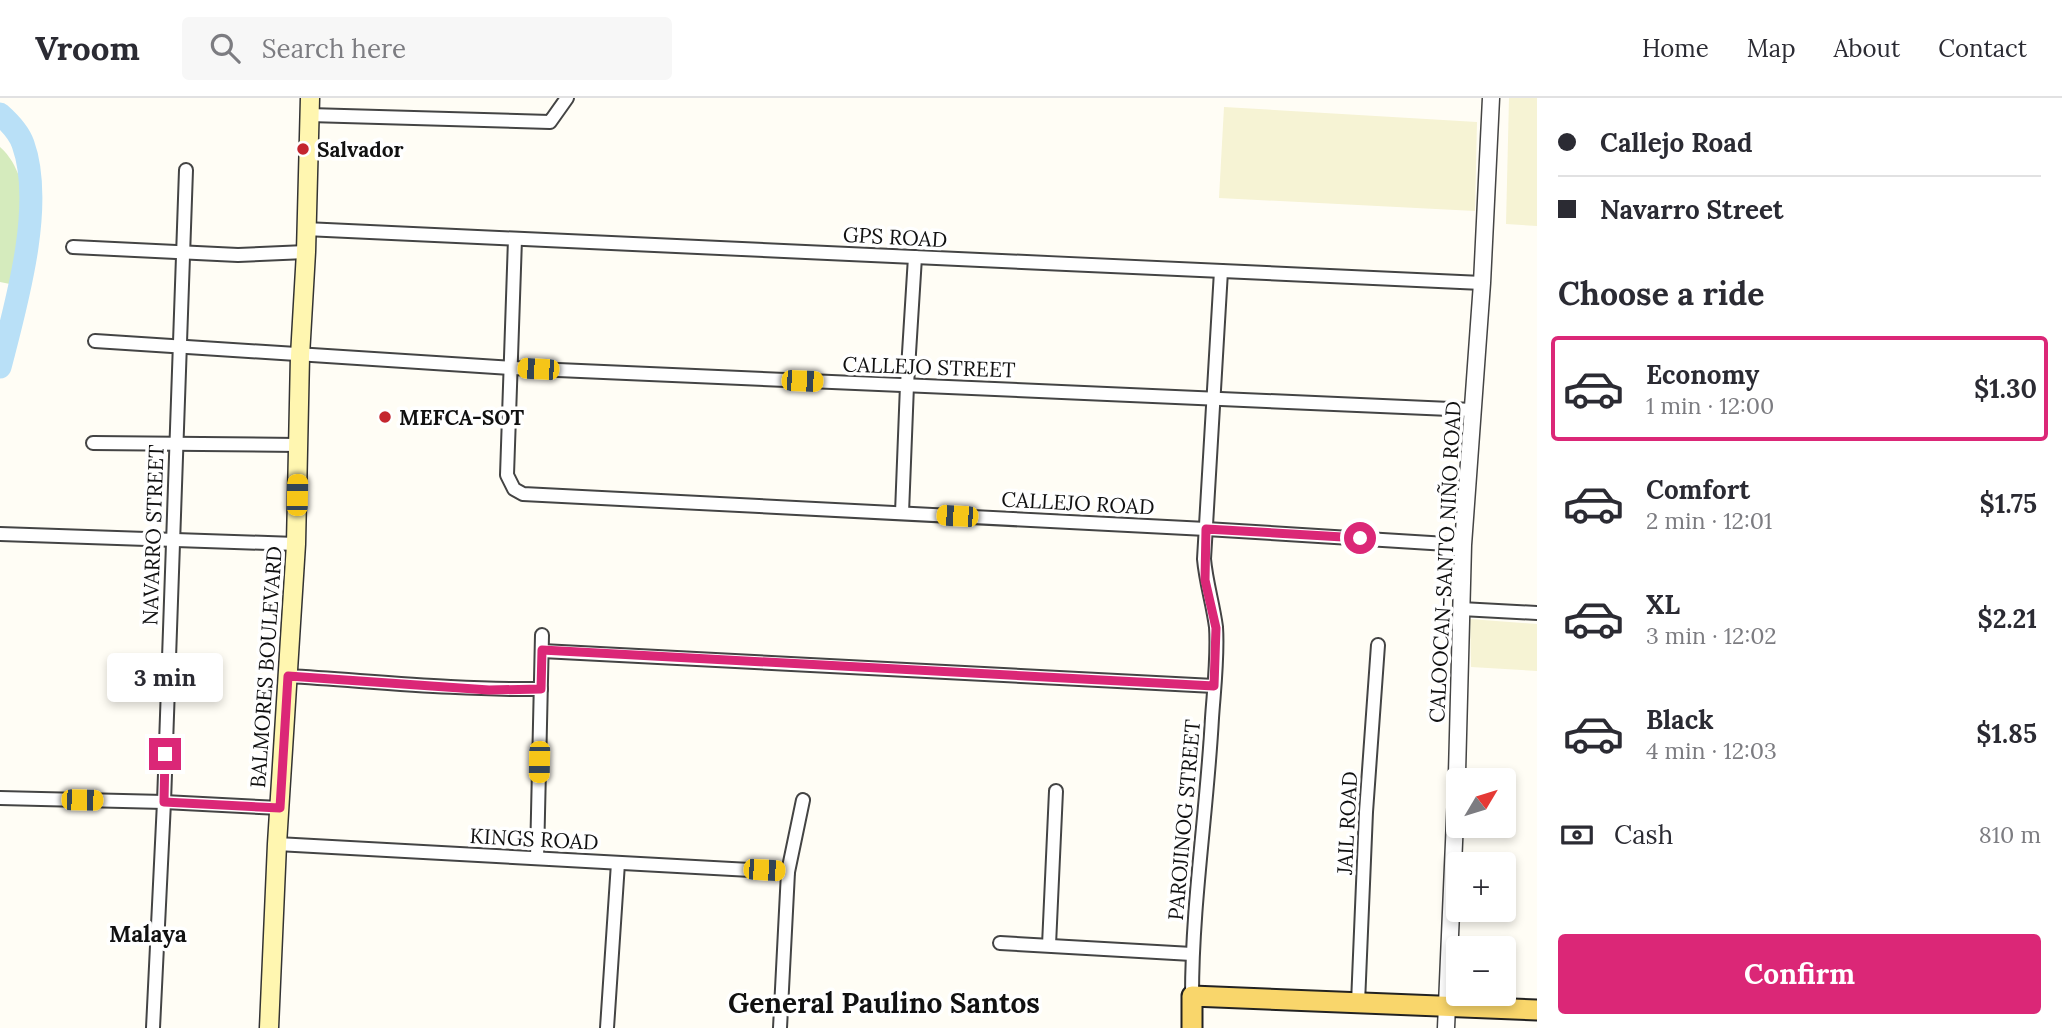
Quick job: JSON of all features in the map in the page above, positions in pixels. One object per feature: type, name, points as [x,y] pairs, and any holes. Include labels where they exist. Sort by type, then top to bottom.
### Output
[{"type":"main road","name":"BALMORES BOULEVARD","points":[[269,1028],[277,844],[296,544],[309,106]]},
{"type":"main road","points":[[1192,1028],[1192,996],[1537,1010]]},
{"type":"street","points":[[309,106],[550,122],[567,98]]},
{"type":"street","name":"CALOOCAN-SANTO NIÑO ROAD","points":[[1446,1028],[1463,545],[1482,283],[1491,98]]},
{"type":"street","name":"NAVARRO STREET","points":[[153,1028],[164,802],[186,170]]},
{"type":"street","name":"GPS ROAD","points":[[306,229],[1482,283]]},
{"type":"street","points":[[512,368],[515,239]]},
{"type":"street","points":[[73,247],[238,255],[306,253]]},
{"type":"street","points":[[902,513],[915,257]]},
{"type":"street","name":"PAROJINOG STREET","points":[[1192,996],[1192,954],[1214,686],[1216,628],[1205,580],[1221,271]]},
{"type":"street","name":"CALLEJO STREET","points":[[94,341],[512,368],[1473,410]]},
{"type":"street","name":"CALLEJO ROAD","points":[[512,368],[507,475],[514,489],[523,494],[1463,545]]},
{"type":"street","points":[[93,443],[298,445]]},
{"type":"street","points":[[0,534],[296,544]]},
{"type":"street","points":[[1461,609],[1537,613]]},
{"type":"street","points":[[537,858],[542,635]]},
{"type":"street","name":"JAIL ROAD","points":[[1358,1003],[1366,812],[1378,645]]},
{"type":"street","points":[[542,650],[1214,686]]},
{"type":"street","points":[[288,676],[489,690],[541,689]]},
{"type":"street","points":[[1049,945],[1056,791]]},
{"type":"street","points":[[0,798],[280,808]]},
{"type":"street","points":[[780,1028],[788,872],[803,800]]},
{"type":"street","name":"KINGS ROAD","points":[[277,844],[788,872]]},
{"type":"street","points":[[607,1028],[618,863]]},
{"type":"street","points":[[1000,943],[1192,954]]},
{"type":"shaded area","points":[[1509,98],[1537,98],[1537,226],[1506,224]]},
{"type":"shaded area","points":[[1224,107],[1477,122],[1475,211],[1219,198]]},
{"type":"shaded area","points":[[1470,619],[1537,624],[1537,671],[1471,667]]},
{"type":"green space","points":[[0,147],[20,178],[25,203],[24,241],[10,284],[0,282]]},
{"type":"waterway","points":[[0,114],[16,131],[23,144],[29,169],[31,196],[26,255],[0,367]]},
{"type":"place","name":"Salvador","points":[[303,149]]},
{"type":"place","name":"MEFCA-SOT","points":[[385,417]]},
{"type":"district","name":"Malaya","points":[[148,933]]},
{"type":"district","name":"General Paulino Santos","points":[[884,1003]]},
{"type":"route","points":[[165,754],[164,802],[280,808],[288,676],[489,690],[541,689],[542,650],[1214,686],[1216,628],[1205,580],[1206,529],[1360,538]]}]
